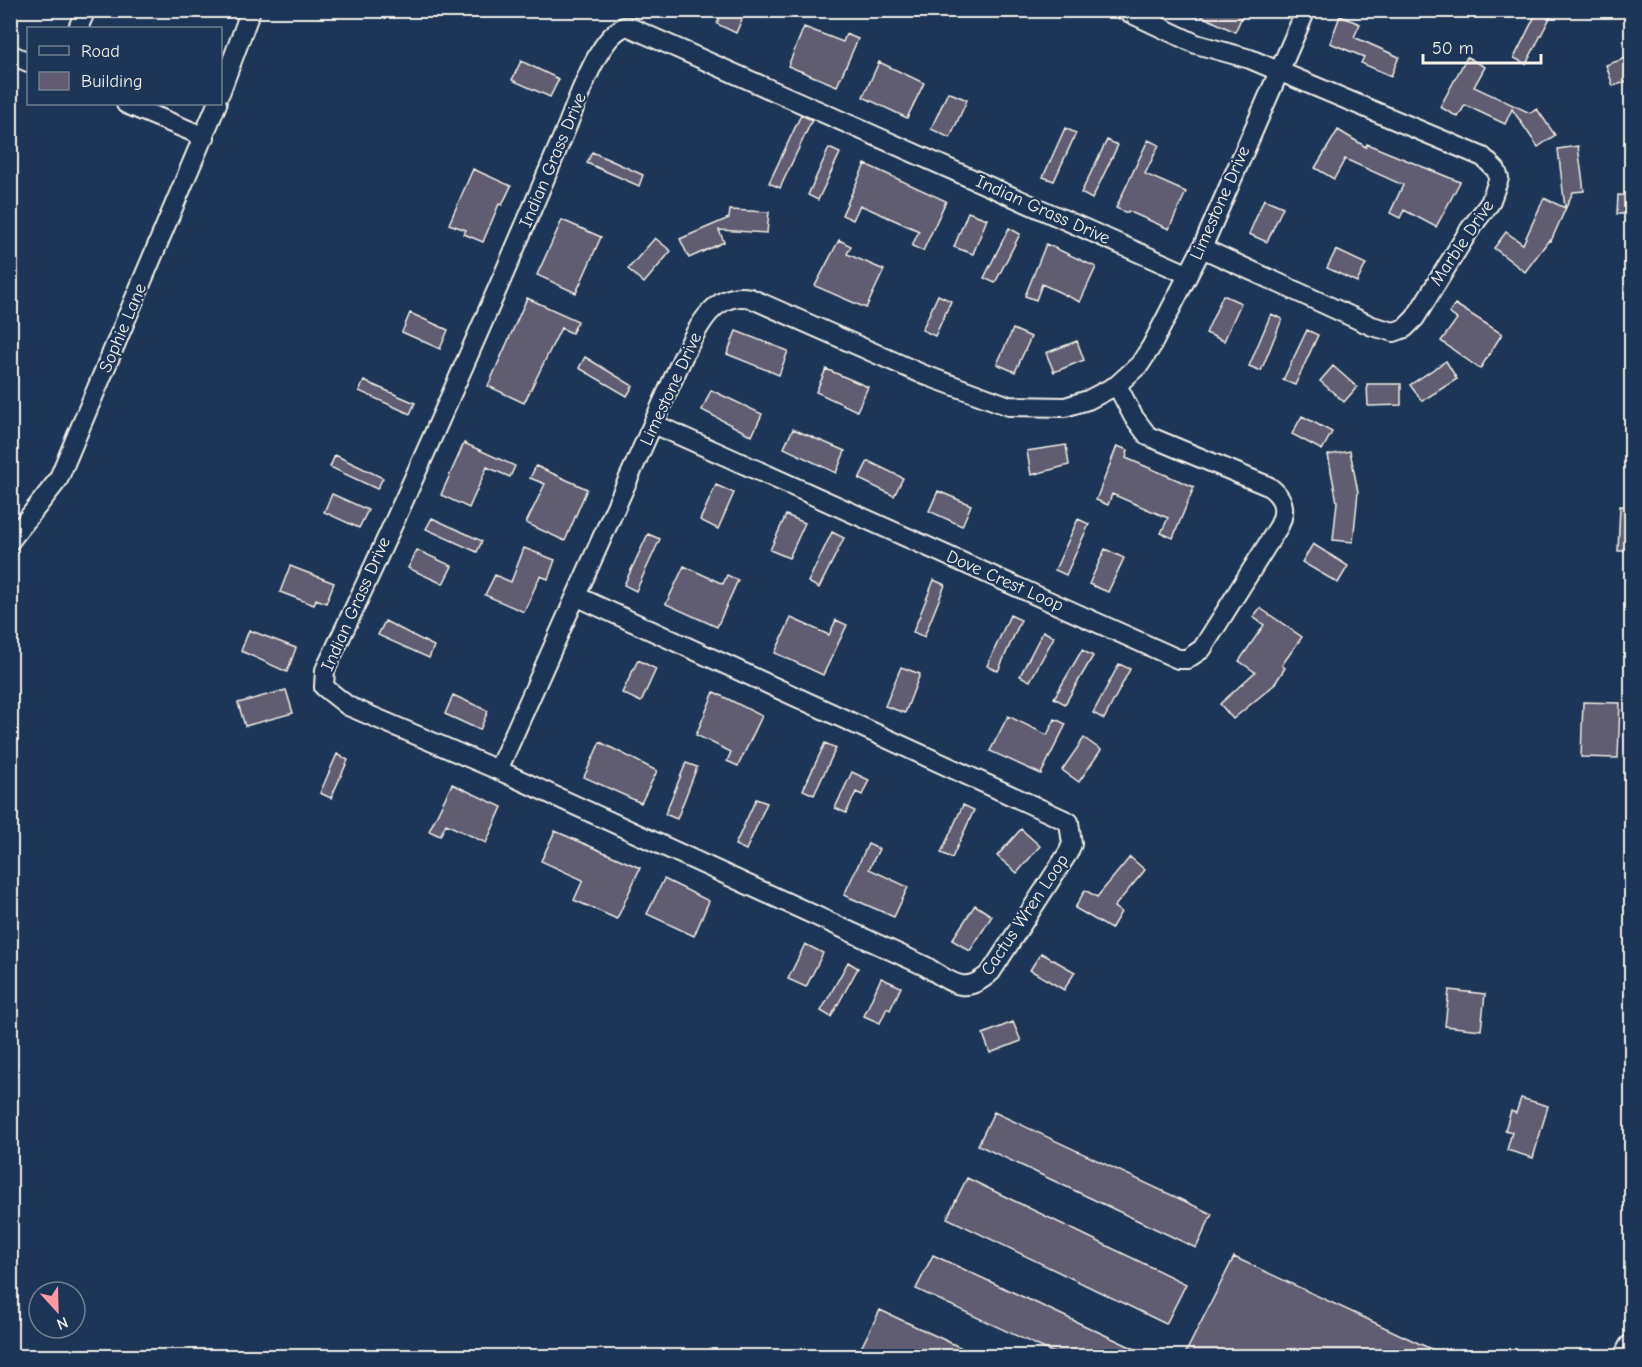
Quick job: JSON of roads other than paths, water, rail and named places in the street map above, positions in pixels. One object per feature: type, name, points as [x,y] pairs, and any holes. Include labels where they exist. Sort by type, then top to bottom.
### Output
[{"type":"main road","points":[[1628,1356],[1632,1348]]},
{"type":"street","points":[[78,27],[86,10]]},
{"type":"street","points":[[222,88],[251,10]]},
{"type":"street","points":[[1124,10],[1196,44],[1250,60],[1278,73]]},
{"type":"street","name":"Limestone Drive","points":[[498,770],[698,328],[717,305],[738,295],[750,298],[922,374],[1009,406],[1048,409],[1088,400],[1117,385],[1140,364],[1151,347],[1202,248],[1306,10]]},
{"type":"street","name":"Indian Grass Drive","points":[[498,770],[348,706],[324,687],[323,677],[591,70],[606,42],[618,28],[627,26],[637,30],[1187,274]]},
{"type":"street","points":[[10,54],[27,62]]},
{"type":"street","name":"Marble Drive","points":[[1202,248],[1372,326],[1394,332],[1405,328],[1415,318],[1495,193],[1499,178],[1496,170],[1483,157],[1278,73]]},
{"type":"street","points":[[128,105],[205,137]]},
{"type":"street","name":"Sophie Lane","points":[[10,541],[58,480],[217,105]]},
{"type":"street","name":"Dove Crest Loop","points":[[654,424],[1178,659],[1187,659],[1202,649],[1279,526],[1285,508],[1284,504],[1275,491],[1268,486],[1149,436],[1133,416],[1117,385]]},
{"type":"street","name":"Cactus Wren Loop","points":[[498,770],[925,966],[963,987],[974,986],[991,972],[1072,844],[1072,831],[1064,818],[578,597]]}]
